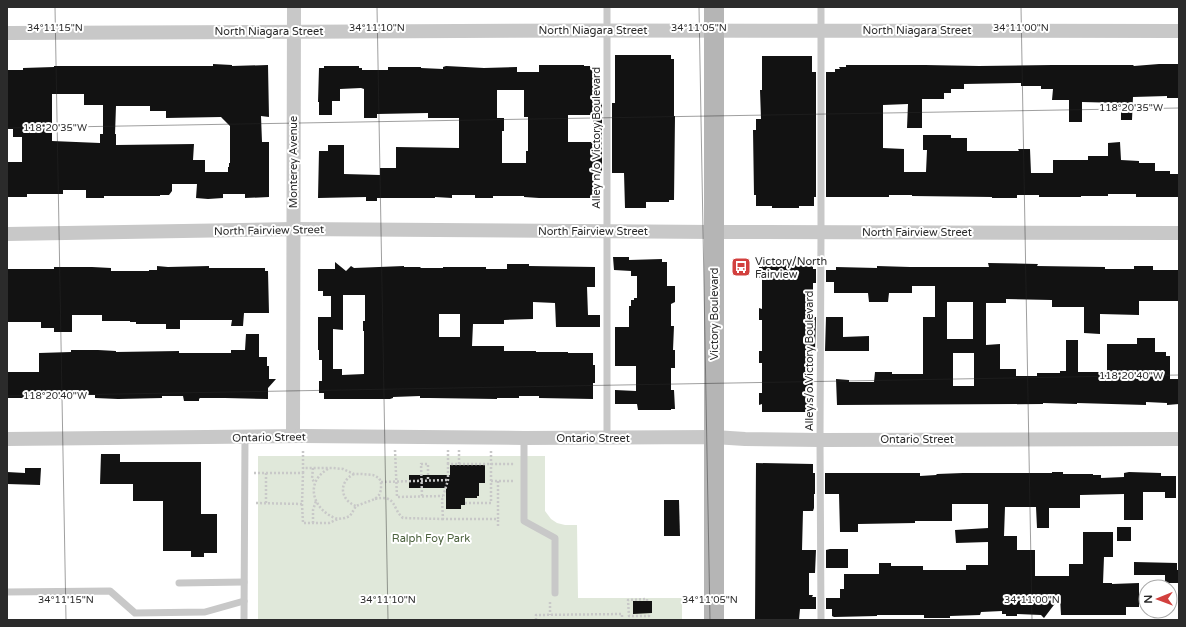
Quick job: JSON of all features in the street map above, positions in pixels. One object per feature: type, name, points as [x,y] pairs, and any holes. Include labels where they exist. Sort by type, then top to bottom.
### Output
[{"type":"main road","name":"Victory Boulevard","points":[[714,7],[714,620]]},
{"type":"street","name":"Monterey Avenue","points":[[294,7],[293,229],[298,436]]},
{"type":"street","name":"North Niagara Street","points":[[7,33],[607,30],[1179,30]]},
{"type":"street","name":"North Fairview Street","points":[[7,234],[293,229],[1179,233]]},
{"type":"street","name":"Ontario Street","points":[[7,439],[298,436],[524,438],[714,437],[820,440],[1179,439]]},
{"type":"lane","name":"Alley n/o Victory Boulevard","points":[[607,7],[607,437]]},
{"type":"lane","name":"Alley s/o Victory Boulevard","points":[[821,7],[821,620]]},
{"type":"lane","points":[[244,620],[245,437]]},
{"type":"lane","points":[[524,438],[524,521],[555,538],[555,593]]},
{"type":"lane","points":[[179,583],[244,582]]},
{"type":"lane","points":[[7,592],[110,591],[135,613],[205,612],[244,601]]},
{"type":"path","points":[[298,436],[303,468],[303,523],[330,523],[350,516],[356,506],[382,497],[391,501],[400,516],[403,518],[498,519]]},
{"type":"path","points":[[394,504],[397,497],[395,450]]},
{"type":"path","points":[[443,518],[443,496],[448,480],[448,450]]},
{"type":"path","points":[[458,450],[459,464]]},
{"type":"path","points":[[465,502],[490,503],[491,450]]},
{"type":"path","points":[[422,496],[421,464],[428,464],[428,481]]},
{"type":"path","points":[[448,464],[524,464]]},
{"type":"path","points":[[303,468],[343,469],[354,474],[373,475],[379,478],[381,482],[381,490],[379,495],[374,499]]},
{"type":"path","points":[[312,468],[312,479],[315,484]]},
{"type":"path","points":[[330,468],[321,474],[313,487],[314,495],[316,501],[325,512],[338,519]]},
{"type":"path","points":[[245,473],[303,473]]},
{"type":"path","points":[[266,473],[266,503]]},
{"type":"path","points":[[354,474],[349,477],[342,486],[346,497],[356,506]]},
{"type":"path","points":[[381,482],[448,480]]},
{"type":"path","points":[[491,481],[524,481]]},
{"type":"path","points":[[498,481],[498,526]]},
{"type":"path","points":[[397,497],[443,496]]},
{"type":"path","points":[[313,523],[313,510],[316,501]]},
{"type":"path","points":[[244,502],[302,504]]},
{"type":"path","points":[[629,616],[628,600],[647,599],[647,601]]},
{"type":"path","points":[[536,620],[536,615],[622,614],[629,616],[649,616],[649,613]]},
{"type":"path","points":[[622,614],[622,620]]},
{"type":"green space","name":"Ralph Foy Park","points":[[258,456],[545,456],[545,511],[551,519],[557,523],[577,525],[578,598],[682,598],[682,620],[258,620]]},
{"type":"building","points":[[615,55],[671,55],[671,59],[674,59],[674,200],[669,200],[669,202],[646,202],[646,208],[625,208],[624,173],[612,173],[612,103],[615,103]]},
{"type":"building","points":[[762,56],[812,56],[812,72],[816,72],[816,197],[814,197],[814,206],[799,206],[799,208],[772,208],[772,206],[756,206],[756,195],[754,195],[753,130],[756,130],[756,119],[761,119],[760,90],[762,90]]},
{"type":"building","points":[[213,64],[232,66],[268,65],[269,117],[261,116],[262,142],[269,142],[269,197],[245,198],[245,194],[223,194],[223,198],[196,198],[197,184],[172,184],[172,191],[169,195],[160,196],[104,196],[104,198],[86,198],[86,190],[63,190],[63,194],[27,194],[27,197],[7,197],[7,162],[22,162],[22,137],[13,137],[13,129],[7,129],[7,70],[23,70],[23,68],[54,66],[213,66]],"holes":[[[52,94],[84,94],[84,105],[103,105],[103,134],[100,134],[100,143],[52,141]],[[116,106],[150,106],[150,111],[166,111],[166,118],[221,117],[230,126],[230,163],[228,172],[205,172],[205,160],[193,160],[194,144],[116,145]]]},
{"type":"building","points":[[1179,64],[1179,98],[1167,98],[1167,96],[1133,97],[1132,120],[1121,120],[1121,103],[1082,102],[1082,122],[1069,122],[1069,100],[1052,100],[1053,89],[1041,89],[1041,86],[1021,86],[1021,83],[964,84],[964,89],[951,89],[951,93],[944,93],[944,99],[922,99],[922,128],[907,128],[908,104],[883,105],[883,148],[904,149],[904,172],[926,172],[927,150],[923,150],[923,135],[951,135],[951,138],[967,138],[967,151],[1019,151],[1018,149],[1030,149],[1031,173],[1053,173],[1053,160],[1088,160],[1088,156],[1108,156],[1108,143],[1120,142],[1121,160],[1139,161],[1139,163],[1155,163],[1155,171],[1170,171],[1170,174],[1179,174],[1179,197],[1136,197],[1136,194],[1108,194],[1108,196],[1081,197],[1039,197],[1039,195],[1017,195],[1017,198],[912,195],[889,195],[889,197],[826,197],[826,72],[835,72],[835,69],[840,69],[839,67],[846,67],[846,65],[1134,66]]},
{"type":"building","points":[[539,65],[584,65],[593,67],[593,103],[602,103],[602,173],[595,173],[594,198],[493,196],[493,198],[475,198],[475,195],[452,195],[452,198],[377,198],[377,201],[366,201],[366,197],[318,198],[319,151],[328,151],[328,145],[344,145],[344,174],[380,175],[380,168],[396,168],[396,147],[459,148],[459,118],[428,118],[428,113],[377,114],[377,118],[364,118],[364,89],[361,88],[340,89],[340,101],[332,101],[332,115],[319,115],[319,68],[324,68],[324,66],[359,66],[362,70],[388,70],[388,67],[443,69],[443,67],[446,66],[484,68],[517,67],[517,72],[539,72]],"holes":[[[497,90],[524,90],[524,117],[528,117],[528,151],[526,151],[526,163],[502,163],[502,131],[504,131],[504,118],[497,118]],[[568,115],[593,115],[593,142],[568,142]]]},
{"type":"building","points":[[613,257],[629,257],[629,260],[662,259],[662,262],[667,262],[667,286],[675,286],[675,302],[671,304],[671,326],[674,326],[673,350],[675,350],[675,368],[671,368],[671,390],[674,390],[675,409],[638,410],[637,404],[615,404],[615,390],[636,391],[636,366],[615,366],[615,327],[629,327],[629,306],[631,306],[631,300],[637,298],[637,276],[631,276],[631,271],[614,270]]},
{"type":"building","points":[[762,259],[813,259],[813,269],[816,269],[816,283],[813,283],[812,317],[816,317],[815,351],[812,351],[813,412],[762,412],[762,404],[759,405],[759,393],[762,393],[762,363],[759,363],[759,351],[762,351],[762,320],[759,320],[759,308],[762,309],[762,278],[759,278],[759,267],[762,267]]},
{"type":"building","points":[[335,262],[346,271],[351,266],[354,268],[404,266],[421,268],[486,267],[486,269],[507,269],[507,264],[529,264],[529,266],[595,267],[595,287],[587,287],[588,315],[600,315],[600,327],[556,327],[555,303],[533,302],[533,319],[504,320],[504,324],[473,324],[472,346],[504,346],[504,351],[593,353],[595,383],[593,383],[593,399],[539,398],[539,396],[519,396],[519,398],[497,399],[420,398],[420,396],[393,397],[390,399],[324,399],[324,393],[319,393],[319,381],[322,381],[322,360],[319,360],[318,350],[318,317],[331,317],[331,296],[323,296],[323,291],[318,291],[318,269],[335,269]],"holes":[[[343,295],[365,295],[365,321],[363,321],[364,374],[342,375],[342,369],[333,369],[333,329],[343,330]],[[439,314],[460,314],[460,337],[439,337]]]},
{"type":"building","points":[[988,263],[1038,264],[1037,266],[1105,267],[1105,269],[1134,269],[1134,266],[1153,266],[1153,270],[1179,270],[1179,301],[1139,301],[1139,315],[1100,314],[1100,334],[1084,333],[1084,307],[1052,307],[1052,300],[1006,299],[1006,303],[986,303],[986,345],[1000,344],[1000,369],[1016,369],[1016,376],[1037,376],[1037,373],[1060,373],[1060,371],[1066,371],[1066,340],[1078,340],[1078,372],[1107,372],[1107,344],[1137,344],[1137,338],[1155,338],[1155,352],[1166,352],[1166,356],[1170,356],[1170,379],[1179,379],[1179,404],[1167,405],[1167,403],[1146,402],[1146,405],[1043,403],[837,405],[836,379],[849,380],[849,382],[874,382],[875,372],[892,372],[892,374],[923,374],[923,317],[935,317],[935,286],[912,286],[912,293],[889,293],[888,302],[869,302],[868,293],[834,293],[834,282],[826,282],[826,270],[836,270],[836,267],[877,268],[877,266],[989,267]],"holes":[[[947,302],[973,302],[973,339],[947,339]],[[953,353],[974,353],[974,386],[953,386]]]},
{"type":"building","points":[[157,266],[265,268],[265,271],[268,271],[269,313],[244,313],[243,326],[231,326],[232,320],[180,320],[180,329],[166,329],[166,324],[136,324],[136,322],[130,321],[102,321],[102,315],[72,315],[72,332],[54,332],[54,328],[41,328],[41,322],[7,322],[7,269],[92,267],[111,268],[111,271],[149,271],[157,270]]},
{"type":"building","points":[[826,317],[843,317],[843,337],[869,336],[869,351],[825,351]]},
{"type":"building","points":[[246,334],[259,334],[259,357],[267,357],[269,379],[276,379],[268,388],[268,399],[200,398],[199,401],[184,401],[183,396],[118,399],[95,398],[95,395],[70,395],[66,396],[66,399],[55,399],[55,393],[29,393],[29,398],[7,398],[8,372],[39,372],[39,353],[71,352],[71,350],[98,350],[116,352],[179,351],[179,353],[231,353],[231,350],[245,350]]},
{"type":"building","points":[[101,454],[120,454],[120,462],[201,462],[201,514],[217,514],[217,553],[204,553],[204,557],[191,557],[191,551],[163,551],[163,501],[133,501],[133,484],[100,484]]},
{"type":"building","points":[[756,463],[813,464],[813,473],[815,473],[814,508],[813,511],[803,511],[802,550],[816,550],[815,573],[809,573],[809,595],[816,597],[816,609],[800,609],[799,620],[755,620]]},
{"type":"building","points":[[450,465],[485,465],[485,483],[479,483],[479,496],[477,496],[477,498],[465,498],[465,505],[461,505],[461,509],[446,509],[446,488],[409,488],[409,475],[450,475]]},
{"type":"building","points":[[25,468],[41,468],[40,485],[7,484],[7,472],[25,473]]},
{"type":"building","points":[[1063,472],[1063,474],[1093,474],[1101,475],[1101,478],[1124,477],[1124,473],[1129,472],[1161,473],[1161,476],[1176,476],[1176,498],[1165,498],[1165,492],[1143,492],[1143,520],[1124,520],[1124,494],[1080,495],[1080,508],[1049,508],[1049,528],[1037,528],[1036,507],[1005,507],[1004,536],[1017,536],[1017,550],[1035,550],[1035,576],[1069,576],[1069,564],[1083,564],[1083,532],[1113,532],[1113,557],[1104,557],[1103,583],[1138,583],[1138,607],[1126,607],[1126,615],[1061,615],[1060,597],[1044,618],[1041,615],[1017,614],[1017,616],[1006,616],[1006,614],[1002,614],[1002,611],[981,612],[980,615],[950,616],[950,618],[924,618],[924,615],[834,617],[832,616],[832,609],[826,609],[826,598],[840,598],[840,589],[844,589],[844,574],[879,574],[879,563],[891,563],[891,566],[923,566],[923,570],[966,570],[966,565],[988,565],[988,542],[956,543],[955,530],[988,528],[988,504],[952,504],[952,521],[858,524],[858,532],[840,532],[839,494],[825,494],[825,473],[920,473],[920,476],[963,473]]},
{"type":"building","points":[[664,500],[679,500],[680,536],[664,536]]},
{"type":"building","points":[[1117,527],[1131,527],[1131,541],[1117,541]]},
{"type":"building","points":[[848,549],[848,568],[826,568],[826,550]]},
{"type":"building","points":[[1134,562],[1177,563],[1178,579],[1165,579],[1165,575],[1134,575]]},
{"type":"building","points":[[633,601],[652,601],[652,613],[633,614]]},
{"type":"place","name":"Victory/North Fairview","points":[[741,267]]}]
